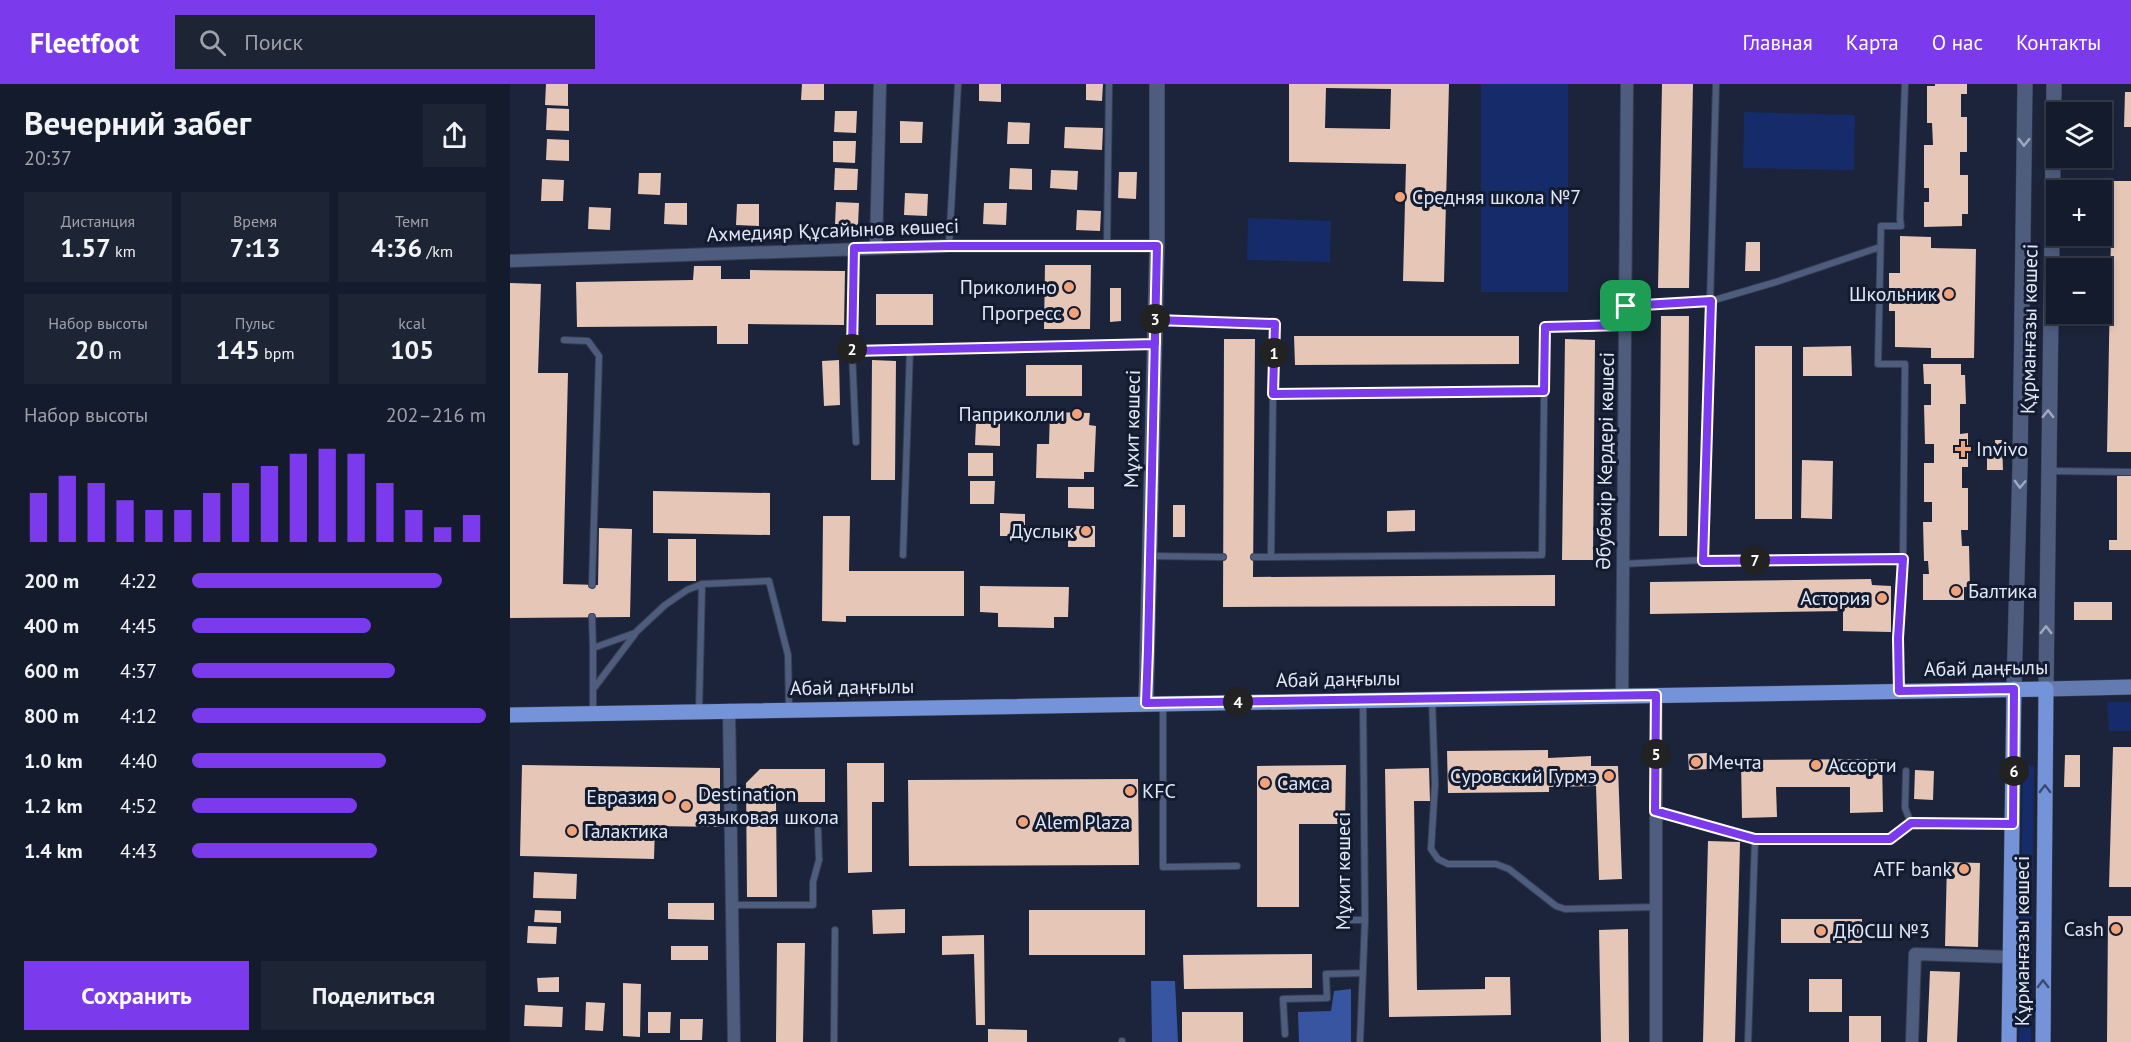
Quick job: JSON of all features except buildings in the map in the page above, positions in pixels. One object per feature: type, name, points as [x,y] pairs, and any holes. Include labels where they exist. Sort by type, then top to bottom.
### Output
[{"type":"main road","name":"Абай даңғылы","points":[[510,715],[2131,687]]},
{"type":"main road","name":"Құрманғазы көшесі","points":[[2043,1042],[2046,688]]},
{"type":"main road","name":"Құрманғазы көшесі","points":[[2009,1042],[2014,689]]},
{"type":"street","points":[[876,248],[880,84]]},
{"type":"street","name":"Мұхит көшесі","points":[[1146,703],[1157,246],[1157,84]]},
{"type":"street","name":"Әбубәкір Кердері көшесі","points":[[1622,695],[1627,84]]},
{"type":"street","points":[[2014,689],[2020,465],[2025,84]]},
{"type":"street","name":"Құрманғазы көшесі","points":[[2046,688],[2047,471],[2054,84]]},
{"type":"street","name":"Ахмедияр Құсайынов көшесі","points":[[510,261],[854,248],[1157,246]]},
{"type":"street","points":[[1656,695],[1656,1042]]},
{"type":"street","points":[[729,710],[734,1042]]},
{"type":"street","points":[[1912,1042],[1915,954],[2011,957]]},
{"type":"lane","points":[[949,246],[958,84]]},
{"type":"lane","points":[[1107,246],[1109,84]]},
{"type":"lane","points":[[1703,561],[1716,84]]},
{"type":"lane","points":[[1899,691],[1898,638],[1903,559],[1905,364],[1878,363],[1881,226],[1901,226],[1905,84]]},
{"type":"lane","points":[[1626,306],[1711,301],[1880,247]]},
{"type":"lane","points":[[854,248],[852,351],[856,442]]},
{"type":"lane","points":[[1155,320],[1275,324],[1271,557]]},
{"type":"lane","points":[[1254,557],[1542,555],[1545,327],[1626,325]]},
{"type":"lane","points":[[564,340],[588,341],[599,356],[592,585]]},
{"type":"lane","points":[[852,351],[1155,344]]},
{"type":"lane","points":[[903,555],[910,349]]},
{"type":"lane","points":[[1273,394],[1544,391]]},
{"type":"lane","points":[[2047,471],[2131,472]]},
{"type":"lane","points":[[1150,556],[1223,557]]},
{"type":"lane","points":[[1622,564],[1903,559]]},
{"type":"lane","points":[[593,689],[635,633],[665,605],[687,590],[702,584],[769,581],[788,655],[789,709]]},
{"type":"lane","points":[[699,711],[702,584]]},
{"type":"lane","points":[[592,617],[593,713]]},
{"type":"lane","points":[[593,648],[635,633]]},
{"type":"lane","name":"Мұхит көшесі","points":[[1360,1042],[1365,920],[1363,699]]},
{"type":"lane","points":[[1432,699],[1435,784],[1431,849],[1437,859],[1448,864],[1496,864],[1509,869],[1556,906],[1565,909],[1656,907]]},
{"type":"lane","points":[[1163,703],[1163,867],[1237,866]]},
{"type":"lane","points":[[1906,771],[1905,808],[1911,823]]},
{"type":"lane","points":[[1655,811],[1755,839],[1890,839],[1911,823],[2013,824]]},
{"type":"lane","points":[[733,905],[813,905],[813,882],[819,860],[818,830]]},
{"type":"lane","points":[[1748,1042],[1755,839]]},
{"type":"lane","points":[[1341,920],[1365,920]]},
{"type":"lane","points":[[834,1042],[835,930]]},
{"type":"lane","points":[[1285,1034],[1283,999],[1327,998],[1326,974],[1363,972]]},
{"type":"shaded area","points":[[1481,84],[1568,84],[1568,292],[1481,292]]},
{"type":"shaded area","points":[[1744,112],[1855,115],[1854,170],[1743,168]]},
{"type":"shaded area","points":[[1248,218],[1331,221],[1330,262],[1247,260]]},
{"type":"shaded area","points":[[2107,702],[2131,702],[2131,731],[2109,731]]},
{"type":"shaded area","points":[[2023,765],[2034,766],[2031,1042],[2019,1042]]},
{"type":"shaded area","points":[[1151,981],[1175,981],[1178,1042],[1152,1042]]},
{"type":"shaded area","points":[[1351,989],[1351,1042],[1299,1042],[1298,1012],[1331,1011],[1334,991]]},
{"type":"place","name":"Средняя школа №7","points":[[1400,197]]},
{"type":"place","name":"Приколино","points":[[1069,287]]},
{"type":"place","name":"Школьник","points":[[1949,294]]},
{"type":"place","name":"Прогресс","points":[[1074,313]]},
{"type":"place","name":"Паприколли","points":[[1077,414]]},
{"type":"place","name":"Invivo","points":[[1963,449]]},
{"type":"place","name":"Дуслык","points":[[1086,531]]},
{"type":"place","name":"Балтика","points":[[1956,591]]},
{"type":"place","name":"Астория","points":[[1882,598]]},
{"type":"place","name":"Мечта","points":[[1696,762]]},
{"type":"place","name":"Ассорти","points":[[1816,765]]},
{"type":"place","name":"Суровский Гурмэ","points":[[1609,776]]},
{"type":"place","name":"Самса","points":[[1265,783]]},
{"type":"place","name":"KFC","points":[[1130,791]]},
{"type":"place","name":"Евразия","points":[[669,797]]},
{"type":"place","name":"Destination языковая школа","points":[[686,806]]},
{"type":"place","name":"Alem Plaza","points":[[1023,822]]},
{"type":"place","name":"Галактика","points":[[572,831]]},
{"type":"place","name":"ATF bank","points":[[1964,869]]},
{"type":"place","name":"Cash","points":[[2116,929]]},
{"type":"place","name":"ДЮСШ №3","points":[[1821,931]]},
{"type":"route","points":[[1626,306],[1626,325],[1545,327],[1544,391],[1273,394],[1275,324],[1155,320],[1155,344],[852,351],[854,248],[1157,246],[1155,320],[1148,650],[1146,703],[1656,695],[1655,811],[1755,839],[1890,839],[1911,823],[2013,824],[2014,689],[1899,691],[1898,638],[1903,559],[1703,561],[1711,301],[1626,306]]}]
